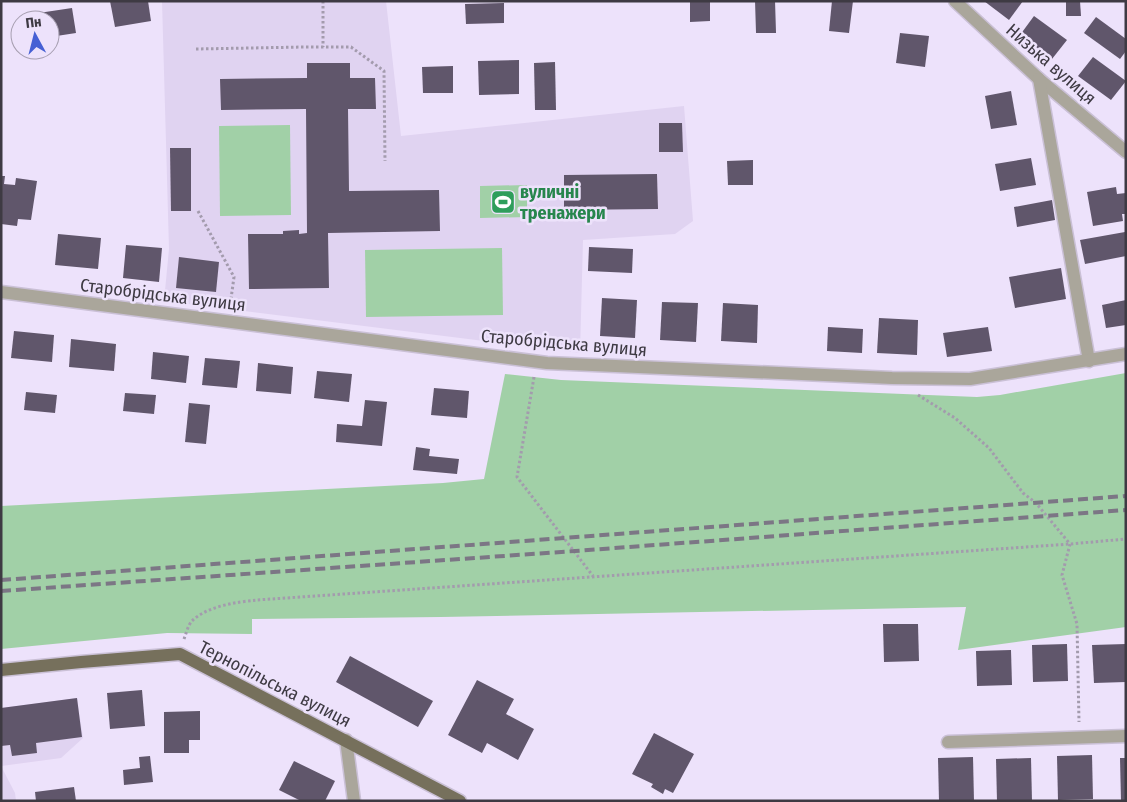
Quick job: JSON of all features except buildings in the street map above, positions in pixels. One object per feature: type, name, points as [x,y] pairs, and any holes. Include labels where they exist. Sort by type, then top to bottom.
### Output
[{"type":"main road","name":"Тернопільська вулиця","points":[[1,670],[180,654],[460,801]]},
{"type":"street","name":"Низька вулиця","points":[[954,1],[1039,80],[1126,152]]},
{"type":"street","points":[[1039,80],[1089,361]]},
{"type":"street","name":"Старобрідська вулиця","points":[[1,292],[547,363],[892,378],[970,379],[1126,354]]},
{"type":"street","points":[[948,742],[1126,736]]},
{"type":"street","points":[[346,740],[354,801]]},
{"type":"path","points":[[323,1],[323,47]]},
{"type":"path","points":[[196,49],[351,47],[384,71],[385,161]]},
{"type":"path","points":[[198,211],[234,277],[230,310]]},
{"type":"path","points":[[547,363],[534,377],[517,477],[593,577]]},
{"type":"path","points":[[915,393],[954,418],[990,448],[1023,494],[1036,503],[1070,544]]},
{"type":"path","points":[[180,654],[186,633],[192,622],[207,612],[232,603],[1126,539]]},
{"type":"path","points":[[1070,544],[1062,575],[1077,624],[1080,737]]},
{"type":"shaded area","points":[[162,1],[386,1],[401,136],[684,106],[693,221],[675,234],[583,240],[580,353],[164,301],[169,249]]},
{"type":"shaded area","points":[[77,698],[83,738],[61,758],[1,766],[1,708]]},
{"type":"shaded area","points":[[1,766],[15,793],[16,801],[1,801]]},
{"type":"green space","points":[[290,125],[291,215],[220,216],[219,126]]},
{"type":"green space","name":"вуличні тренажери","points":[[527,185],[527,217],[480,218],[480,186]]},
{"type":"green space","points":[[502,248],[503,315],[366,317],[365,250]]},
{"type":"green space","points":[[1126,373],[1126,627],[958,650],[966,607],[252,619],[252,634],[167,633],[1,649],[1,506],[443,483],[484,479],[505,374],[561,380],[977,397],[1000,395]]},
{"type":"railway","points":[[1,580],[1126,496]]},
{"type":"railway","points":[[1,591],[1126,510]]},
{"type":"place","name":"вуличні тренажери","points":[[503,202]]}]
